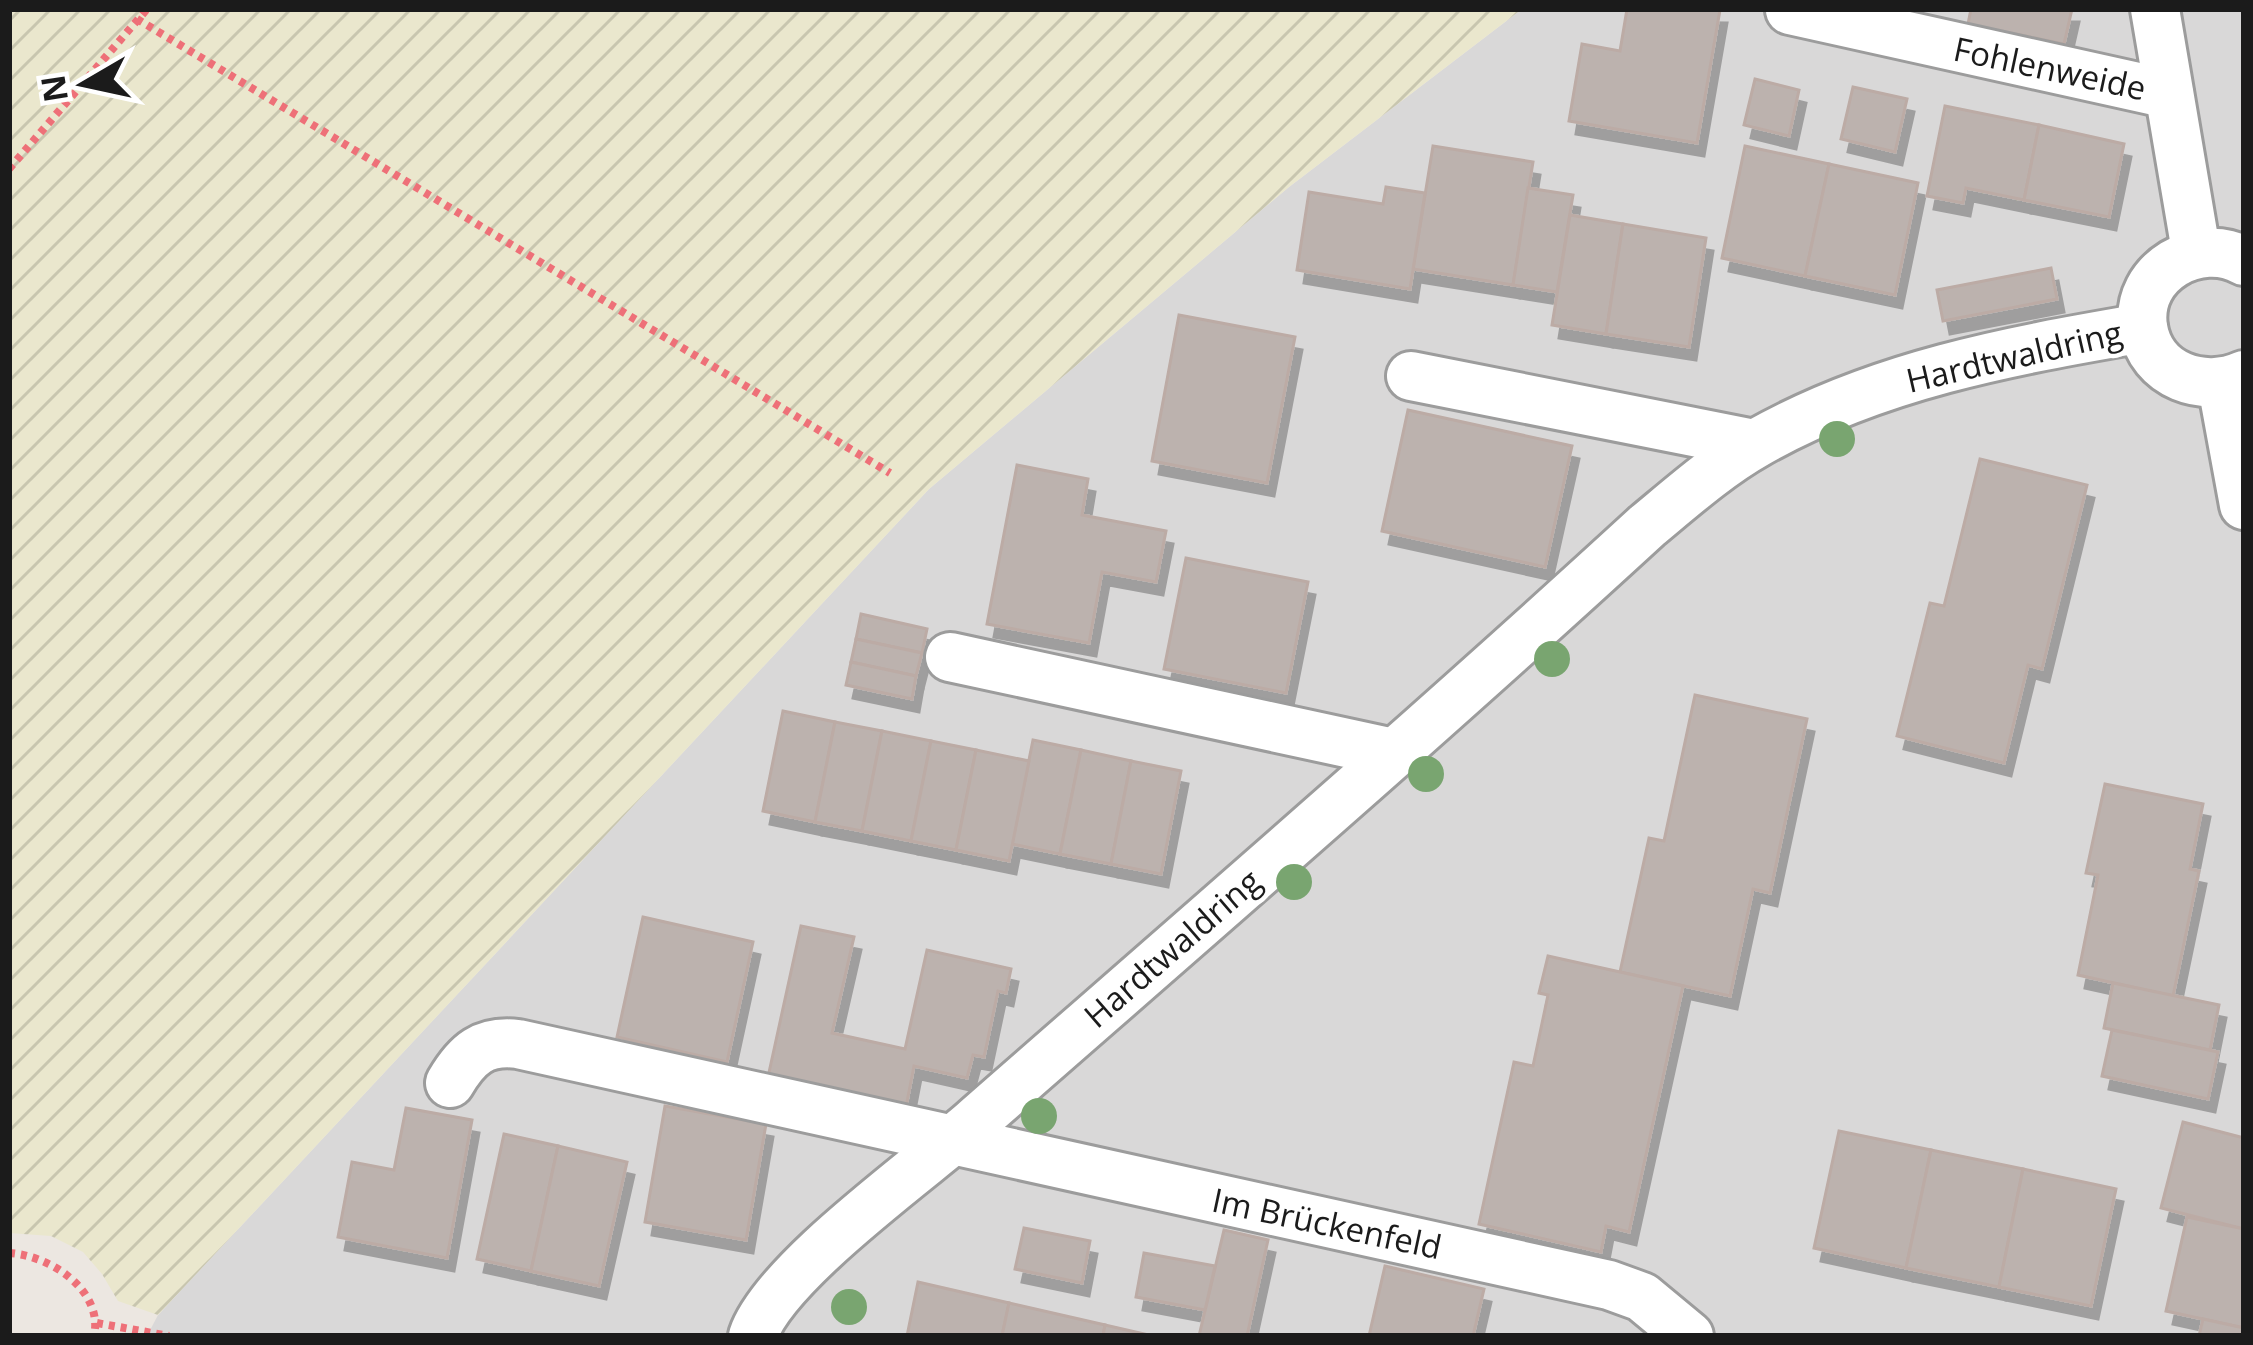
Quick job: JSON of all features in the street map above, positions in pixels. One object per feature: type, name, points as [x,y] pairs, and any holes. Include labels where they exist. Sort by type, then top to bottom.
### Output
[{"type":"street","name":"Fohlenweide","points":[[2155,9],[2196,251]]},
{"type":"street","name":"Fohlenweide","points":[[1790,10],[2169,94]]},
{"type":"street","points":[[2244,262],[2228,253],[2196,251],[2174,261],[2146,297],[2144,328],[2158,361],[2183,380],[2233,380],[2244,506]]},
{"type":"street","name":"Hardtwaldring","points":[[743,1331],[812,1259],[952,1142],[1647,526],[1754,444],[1852,398],[1946,366],[2144,328]]},
{"type":"street","points":[[1411,376],[1754,444]]},
{"type":"street","points":[[950,657],[1393,753]]},
{"type":"street","points":[[450,1083],[462,1062],[479,1048],[497,1042],[518,1044],[952,1142]]},
{"type":"street","name":"Im Brückenfeld","points":[[952,1142],[1609,1286],[1642,1297],[1689,1336]]},
{"type":"path","points":[[9,169],[147,9]]},
{"type":"path","points":[[136,20],[890,473]]},
{"type":"path","points":[[9,1253],[50,1264],[81,1287],[97,1323],[94,1336]]},
{"type":"path","points":[[97,1323],[169,1336]]},
{"type":"shaded area","points":[[9,9],[1522,9],[1289,187],[929,489],[158,1315],[118,1301],[83,1252],[51,1236],[9,1233]]},
{"type":"shaded area","points":[[1522,9],[2244,9],[2244,1336],[147,1336],[158,1315],[929,489],[1289,187]]},
{"type":"building","points":[[1627,9],[1720,10],[1697,143],[1569,121],[1582,44],[1620,51]]},
{"type":"building","points":[[1971,9],[2072,9],[2064,44],[1968,24]]},
{"type":"building","points":[[1755,79],[1799,90],[1789,136],[1744,125]]},
{"type":"building","points":[[1853,87],[1907,99],[1895,152],[1841,139]]},
{"type":"building","points":[[1945,106],[2039,125],[2024,200],[1966,188],[1963,203],[1927,196]]},
{"type":"building","points":[[2039,125],[2124,144],[2109,217],[2024,200]]},
{"type":"building","points":[[1433,146],[1533,162],[1513,285],[1413,269]]},
{"type":"building","points":[[1745,146],[1829,164],[1805,276],[1722,258]]},
{"type":"building","points":[[1829,164],[1918,183],[1895,295],[1805,276]]},
{"type":"building","points":[[1386,187],[1425,193],[1410,289],[1297,270],[1309,192],[1383,204]]},
{"type":"building","points":[[1528,188],[1573,195],[1557,292],[1513,285]]},
{"type":"building","points":[[1570,215],[1623,224],[1606,334],[1552,325]]},
{"type":"building","points":[[1623,224],[1706,238],[1689,347],[1606,334]]},
{"type":"building","points":[[2051,268],[2057,299],[1943,321],[1937,290]]},
{"type":"building","points":[[1179,315],[1295,337],[1267,483],[1152,461]]},
{"type":"building","points":[[1408,410],[1572,446],[1545,567],[1382,531]]},
{"type":"building","points":[[1980,459],[2087,485],[2042,669],[2028,665],[2004,763],[1897,736],[1930,603],[1944,606]]},
{"type":"building","points":[[1017,465],[1088,479],[1082,515],[1166,531],[1156,582],[1102,572],[1089,643],[987,624]]},
{"type":"building","points":[[1186,558],[1308,582],[1286,693],[1164,669]]},
{"type":"building","points":[[861,614],[927,629],[922,653],[856,639]]},
{"type":"building","points":[[856,639],[922,653],[916,676],[851,662]]},
{"type":"building","points":[[851,662],[916,676],[912,699],[846,685]]},
{"type":"building","points":[[1695,695],[1807,719],[1770,893],[1753,889],[1730,996],[1620,972],[1649,838],[1664,841]]},
{"type":"building","points":[[783,711],[835,722],[815,822],[763,811]]},
{"type":"building","points":[[835,722],[882,731],[862,831],[815,822]]},
{"type":"building","points":[[882,731],[931,741],[911,841],[862,831]]},
{"type":"building","points":[[1033,740],[1081,750],[1060,854],[1012,844]]},
{"type":"building","points":[[931,741],[976,750],[956,850],[911,841]]},
{"type":"building","points":[[976,750],[1029,761],[1009,861],[956,850]]},
{"type":"building","points":[[1081,750],[1131,761],[1111,864],[1060,854]]},
{"type":"building","points":[[1131,761],[1181,771],[1161,874],[1111,864]]},
{"type":"building","points":[[2105,784],[2203,804],[2190,869],[2199,871],[2173,996],[2078,975],[2098,875],[2086,873]]},
{"type":"building","points":[[643,917],[753,942],[727,1062],[617,1037]]},
{"type":"building","points":[[801,926],[854,937],[832,1033],[905,1049],[927,950],[1011,969],[1006,993],[998,991],[984,1057],[973,1055],[967,1078],[914,1066],[906,1107],[768,1077]]},
{"type":"building","points":[[1548,956],[1683,986],[1629,1232],[1606,1226],[1601,1252],[1479,1224],[1514,1062],[1533,1066],[1548,995],[1539,993]]},
{"type":"building","points":[[2113,983],[2219,1005],[2210,1050],[2104,1028]]},
{"type":"building","points":[[2112,1030],[2218,1052],[2208,1099],[2102,1076]]},
{"type":"building","points":[[665,1106],[766,1124],[746,1240],[645,1222]]},
{"type":"building","points":[[406,1108],[472,1120],[447,1258],[338,1237],[352,1162],[394,1170]]},
{"type":"building","points":[[2183,1122],[2244,1138],[2244,1229],[2161,1208]]},
{"type":"building","points":[[1839,1131],[1931,1150],[1906,1268],[1814,1248]]},
{"type":"building","points":[[504,1134],[558,1146],[531,1271],[477,1259]]},
{"type":"building","points":[[558,1146],[627,1162],[599,1286],[531,1271]]},
{"type":"building","points":[[1931,1150],[2023,1169],[1999,1287],[1906,1268]]},
{"type":"building","points":[[2023,1169],[2116,1189],[2091,1306],[1999,1287]]},
{"type":"building","points":[[2187,1217],[2244,1229],[2244,1328],[2166,1311]]},
{"type":"building","points":[[1024,1228],[1090,1241],[1082,1283],[1015,1269]]},
{"type":"building","points":[[1224,1230],[1268,1240],[1247,1336],[1199,1336]]},
{"type":"building","points":[[1144,1253],[1215,1266],[1205,1310],[1136,1297]]},
{"type":"building","points":[[1385,1266],[1484,1289],[1473,1336],[1369,1336]]},
{"type":"building","points":[[918,1282],[1009,1303],[1002,1336],[907,1336]]},
{"type":"building","points":[[1009,1303],[1105,1325],[1103,1336],[1002,1336]]},
{"type":"building","points":[[2203,1319],[2244,1328],[2244,1336],[2199,1336]]},
{"type":"building","points":[[1105,1325],[1153,1336],[1103,1336]]}]
